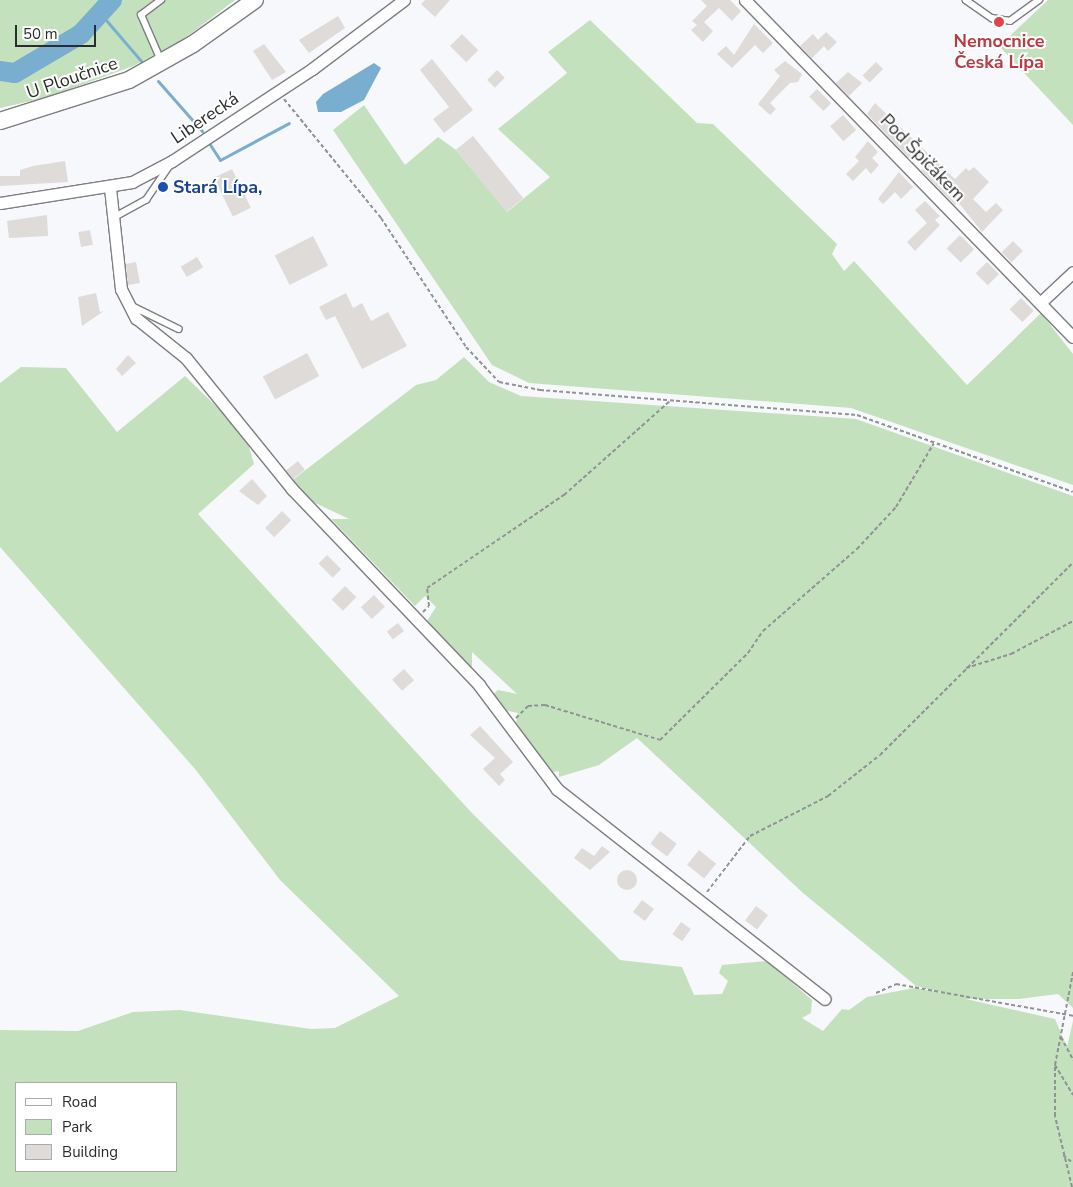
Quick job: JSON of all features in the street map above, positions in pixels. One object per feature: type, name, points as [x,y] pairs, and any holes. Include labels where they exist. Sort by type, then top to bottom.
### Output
[{"type":"main road","name":"U Ploučnice","points":[[0,121],[83,98],[162,63],[255,0]]},
{"type":"street","name":"Liberecká","points":[[0,203],[110,188],[172,161],[404,0]]},
{"type":"street","name":"Pod Špičákem","points":[[749,1],[1073,337]]},
{"type":"street","points":[[110,188],[111,219],[121,289],[136,318],[186,358],[292,489],[417,617],[512,724],[557,789],[825,999]]},
{"type":"street","points":[[1040,303],[1073,272]]},
{"type":"lane","points":[[161,0],[141,16],[162,63]]},
{"type":"lane","points":[[966,0],[992,18],[1010,21],[1039,0]]},
{"type":"lane","points":[[111,219],[146,200],[172,161]]},
{"type":"lane","points":[[127,302],[178,330]]},
{"type":"path","points":[[276,90],[381,218],[466,347],[499,382],[540,390],[857,415],[1073,492]]},
{"type":"path","points":[[417,617],[428,606],[427,588],[564,495],[670,400]]},
{"type":"path","points":[[512,724],[528,706],[545,705],[660,740],[748,653],[763,631],[856,549],[896,507],[934,443]]},
{"type":"path","points":[[699,902],[750,836],[849,782],[1073,563]]},
{"type":"path","points":[[964,669],[1011,654],[1073,621]]},
{"type":"path","points":[[1072,1187],[1062,1154],[1055,1116],[1056,1065],[1073,972]]},
{"type":"path","points":[[876,993],[896,984],[1066,1013],[1073,1016]]},
{"type":"path","points":[[1060,1037],[1073,1060]]},
{"type":"path","points":[[1056,1065],[1073,1095]]},
{"type":"path","points":[[1062,1154],[1073,1163]]},
{"type":"green space","points":[[0,0],[235,0],[181,41],[133,66],[49,97],[0,108]]},
{"type":"green space","points":[[1048,0],[1073,0],[1073,125],[999,46]]},
{"type":"green space","points":[[590,20],[697,123],[713,124],[837,244],[832,254],[844,271],[854,261],[967,385],[1041,313],[1073,354],[1073,485],[851,408],[529,383],[492,365],[333,130],[364,105],[405,165],[438,137],[456,150],[507,212],[550,177],[498,129],[567,73],[548,52]]},
{"type":"green space","points":[[464,357],[489,382],[521,396],[856,419],[1073,496],[1073,1008],[1058,994],[1019,999],[966,999],[1055,1019],[1067,1047],[1073,1021],[1073,1187],[0,1187],[0,1030],[78,1031],[133,1012],[180,1010],[311,1029],[335,1028],[399,996],[280,880],[195,769],[0,547],[0,383],[21,367],[66,368],[117,432],[185,376],[221,411],[247,440],[254,464],[198,514],[471,812],[620,960],[682,967],[694,995],[722,994],[728,981],[719,973],[722,965],[767,961],[812,1000],[811,1013],[802,1018],[823,1031],[842,1009],[849,1010],[867,997],[914,988],[944,993],[916,986],[803,893],[637,738],[599,765],[559,777],[559,771],[549,773],[516,723],[518,713],[503,710],[491,696],[498,690],[517,694],[472,652],[472,669],[427,621],[436,607],[425,596],[415,606],[331,519],[349,519],[311,501],[290,482],[416,385],[436,380]]},
{"type":"water","points":[[374,63],[381,68],[364,100],[341,112],[318,112],[316,102],[323,94]]},
{"type":"building","points":[[425,0],[450,0],[435,17],[421,4]]},
{"type":"building","points":[[701,0],[730,0],[741,11],[732,21],[719,8],[704,22],[713,31],[703,42],[691,30],[697,25],[692,21],[707,6]]},
{"type":"building","points":[[338,16],[345,28],[309,53],[299,40]]},
{"type":"building","points":[[754,24],[773,43],[763,53],[755,45],[732,68],[717,54],[726,46],[734,55]]},
{"type":"building","points":[[826,32],[837,42],[828,51],[824,46],[812,58],[800,46],[813,34],[818,40]]},
{"type":"building","points":[[462,34],[478,50],[466,62],[450,46]]},
{"type":"building","points":[[264,44],[286,72],[272,80],[253,51]]},
{"type":"building","points":[[432,59],[473,110],[444,133],[433,119],[449,107],[420,70]]},
{"type":"building","points":[[785,61],[802,74],[798,82],[790,83],[770,103],[776,109],[770,115],[758,104],[780,76],[774,70]]},
{"type":"building","points":[[876,62],[883,69],[870,83],[863,75]]},
{"type":"building","points":[[497,70],[505,78],[495,88],[487,80]]},
{"type":"building","points":[[848,72],[862,83],[849,96],[836,83]]},
{"type":"building","points":[[817,89],[831,103],[823,111],[809,97]]},
{"type":"building","points":[[875,103],[955,179],[966,168],[969,171],[974,167],[989,182],[973,199],[986,212],[996,203],[1003,210],[982,232],[958,202],[955,205],[921,170],[925,167],[914,153],[909,158],[867,114]]},
{"type":"building","points":[[843,115],[856,130],[843,141],[830,126]]},
{"type":"building","points":[[473,136],[523,198],[506,212],[456,150]]},
{"type":"building","points":[[868,141],[878,152],[872,158],[879,165],[871,174],[866,168],[853,181],[846,174],[859,161],[855,157]]},
{"type":"building","points":[[65,161],[68,182],[0,186],[0,176],[20,176],[20,170]]},
{"type":"building","points":[[232,169],[251,208],[233,216],[214,178]]},
{"type":"building","points":[[899,172],[913,187],[901,199],[895,192],[883,204],[878,199]]},
{"type":"building","points":[[925,201],[940,216],[935,220],[940,225],[915,251],[907,242],[927,223],[915,210]]},
{"type":"building","points":[[47,215],[48,236],[9,238],[7,221]]},
{"type":"building","points":[[90,230],[93,245],[81,247],[78,232]]},
{"type":"building","points":[[960,235],[974,249],[961,263],[947,248]]},
{"type":"building","points":[[313,236],[328,265],[290,285],[275,256]]},
{"type":"building","points":[[1013,241],[1023,251],[1012,262],[1002,252]]},
{"type":"building","points":[[197,257],[203,267],[187,277],[181,267]]},
{"type":"building","points":[[136,262],[140,283],[128,285],[126,264]]},
{"type":"building","points":[[987,262],[999,274],[988,285],[976,273]]},
{"type":"building","points":[[96,293],[100,312],[104,311],[82,326],[78,297]]},
{"type":"building","points":[[346,293],[353,308],[362,303],[371,321],[388,312],[407,346],[362,369],[335,316],[326,320],[319,307]]},
{"type":"building","points":[[1021,298],[1034,311],[1022,322],[1010,309]]},
{"type":"building","points":[[307,353],[319,376],[275,399],[263,376]]},
{"type":"building","points":[[128,355],[136,363],[122,376],[116,369]]},
{"type":"building","points":[[298,461],[305,470],[293,479],[286,470]]},
{"type":"building","points":[[252,479],[267,496],[258,505],[239,491]]},
{"type":"building","points":[[282,511],[291,520],[274,537],[265,528]]},
{"type":"building","points":[[327,555],[341,569],[333,578],[319,563]]},
{"type":"building","points":[[345,586],[356,597],[343,611],[332,599]]},
{"type":"building","points":[[374,595],[385,607],[372,619],[361,607]]},
{"type":"building","points":[[398,623],[404,631],[393,639],[387,631]]},
{"type":"building","points":[[404,669],[414,680],[402,691],[392,680]]},
{"type":"building","points":[[480,726],[513,762],[500,774],[505,780],[499,786],[483,769],[495,758],[470,735]]},
{"type":"building","points":[[660,831],[677,844],[667,856],[650,844]]},
{"type":"building","points":[[602,846],[610,852],[590,870],[574,858],[582,848],[594,856]]},
{"type":"building","points":[[699,850],[716,864],[704,879],[687,865]]},
{"type":"building","points":[[627,870],[634,873],[637,880],[634,887],[627,890],[620,887],[617,880],[620,873]]},
{"type":"building","points":[[642,900],[654,909],[645,921],[633,912]]},
{"type":"building","points":[[756,906],[768,915],[757,929],[745,920]]},
{"type":"building","points":[[681,922],[691,929],[682,941],[672,934]]},
{"type":"waterway","points":[[0,71],[15,73],[81,34],[112,0]]},
{"type":"waterway","points":[[100,13],[142,62]]},
{"type":"waterway","points":[[158,81],[202,131]]},
{"type":"waterway","points":[[209,143],[220,160],[289,123]]},
{"type":"place","name":"Nemocnice Česká Lípa","points":[[999,22]]},
{"type":"place","name":"Stará Lípa,","points":[[163,187]]}]
